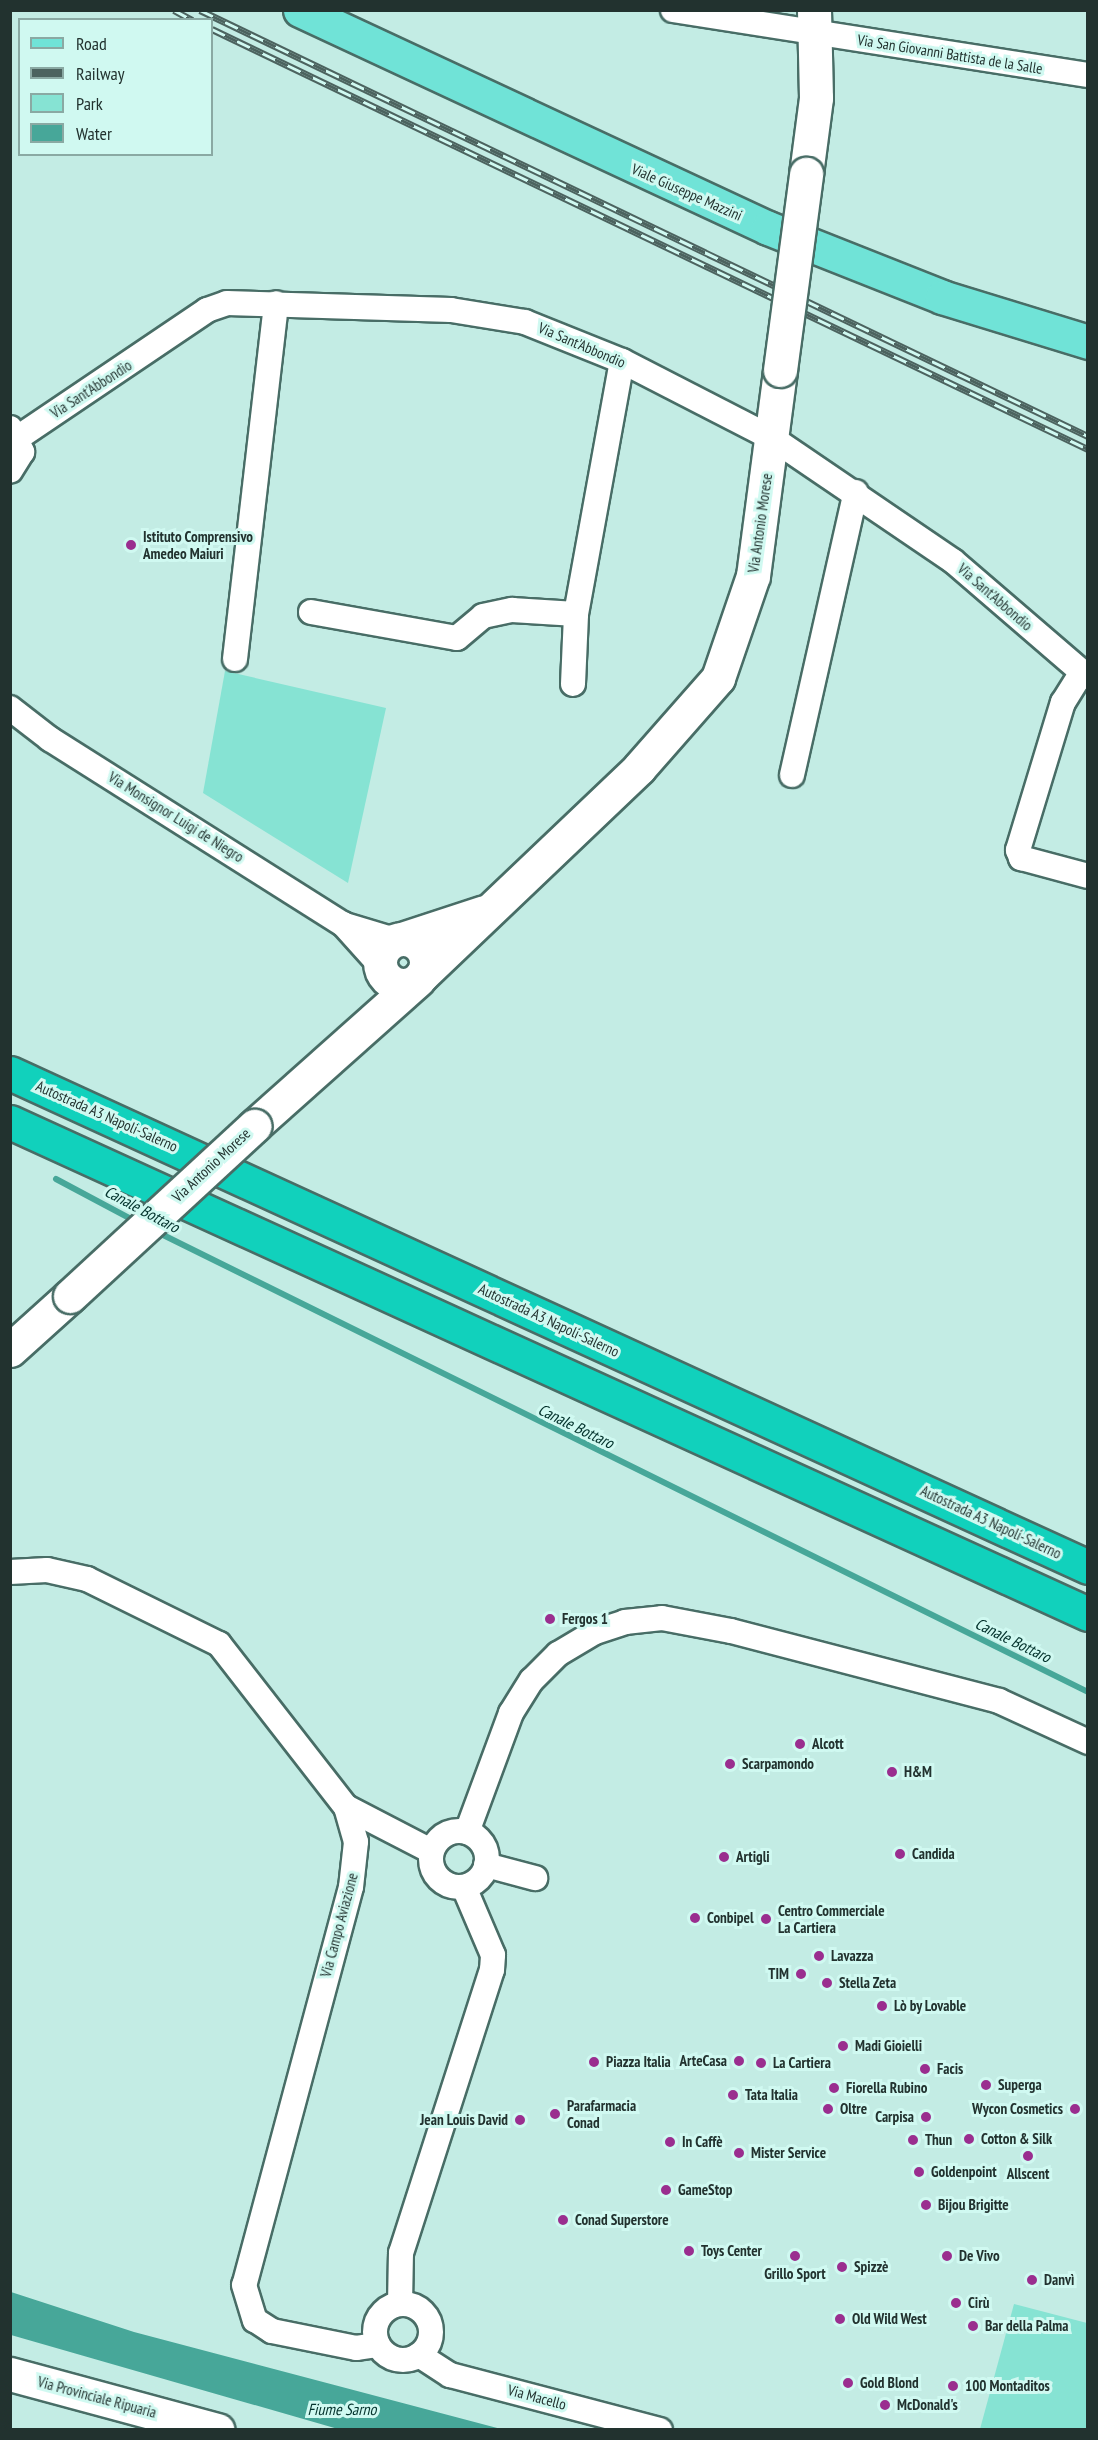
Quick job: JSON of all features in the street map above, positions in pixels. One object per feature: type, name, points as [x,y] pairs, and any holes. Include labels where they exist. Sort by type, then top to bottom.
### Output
[{"type":"highway","name":"Autostrada A3 Napoli-Salerno","points":[[10,1073],[1088,1567]]},
{"type":"highway","points":[[10,1122],[1088,1614]]},
{"type":"main road","name":"Viale Giuseppe Mazzini","points":[[300,10],[768,228],[952,301],[1088,342]]},
{"type":"street","name":"Via San Giovanni Battista de la Salle","points":[[674,10],[813,22],[1088,75]]},
{"type":"street","name":"Via Antonio Morese","points":[[10,1350],[358,1029],[460,943],[484,912],[639,768],[718,678],[753,576],[816,98],[813,22]]},
{"type":"street","name":"Via Sant'Abbondio","points":[[10,471],[22,452],[15,432],[207,310],[227,303],[451,310],[525,322],[622,361],[772,438],[856,492],[952,561],[1085,675]]},
{"type":"street","points":[[235,659],[276,303]]},
{"type":"street","points":[[573,684],[576,614],[622,361]]},
{"type":"street","points":[[792,775],[856,492]]},
{"type":"street","points":[[311,612],[457,638],[483,616],[512,610],[576,614]]},
{"type":"street","points":[[1085,675],[1063,702],[1018,850],[1021,858],[1088,876]]},
{"type":"street","name":"Via Monsignor Luigi de Niegro","points":[[10,708],[50,739],[389,953]]},
{"type":"street","name":"Via Antonio Morese","points":[[358,1029],[389,953],[484,912]]},
{"type":"street","points":[[389,953],[395,985],[420,978]]},
{"type":"street","points":[[10,1322],[70,1296]]},
{"type":"street","name":"Via Campo Aviazione","points":[[16,1577],[87,1579],[219,1644],[346,1806],[356,1842],[351,1887],[244,2285],[255,2320],[272,2331],[356,2348],[378,2345]]},
{"type":"street","points":[[467,1832],[511,1713],[532,1680],[567,1648],[625,1622],[662,1618],[731,1631],[999,1701],[1088,1742]]},
{"type":"street","points":[[346,1806],[431,1851],[438,1877],[464,1887],[493,1955],[492,1970],[401,2253],[400,2304]]},
{"type":"street","points":[[431,1851],[441,1836],[467,1832],[482,1842],[486,1865],[480,1877],[464,1887]]},
{"type":"street","points":[[486,1865],[535,1878]]},
{"type":"street","points":[[400,2304],[418,2308],[429,2322],[430,2340],[419,2355],[392,2358],[378,2345],[378,2318],[400,2304]]},
{"type":"street","name":"Via Macello","points":[[419,2355],[450,2375],[660,2430]]},
{"type":"street","name":"Via Provinciale Ripuaria","points":[[10,2374],[209,2429]]},
{"type":"green space","points":[[225,671],[386,708],[348,883],[203,793]]},
{"type":"green space","points":[[1014,2304],[1087,2323],[1087,2429],[980,2429]]},
{"type":"water","name":"Fiume Sarno","points":[[11,2292],[134,2332],[501,2429],[338,2429],[11,2335]]},
{"type":"waterway","name":"Canale Bottaro","points":[[56,1179],[135,1221]]},
{"type":"waterway","name":"Canale Bottaro","points":[[155,1231],[1088,1692]]},
{"type":"railway","points":[[174,10],[188,18]]},
{"type":"railway","points":[[200,10],[1088,436]]},
{"type":"railway","points":[[213,29],[1088,449]]},
{"type":"place","name":"Istituto Comprensivo Amedeo Maiuri","points":[[131,545]]},
{"type":"place","name":"Fergos 1","points":[[550,1619]]},
{"type":"place","name":"Alcott","points":[[800,1744]]},
{"type":"place","name":"Scarpamondo","points":[[730,1764]]},
{"type":"place","name":"H&M","points":[[892,1772]]},
{"type":"place","name":"Candida","points":[[900,1854]]},
{"type":"place","name":"Artigli","points":[[724,1857]]},
{"type":"place","name":"Conbipel","points":[[695,1918]]},
{"type":"place","name":"Centro Commerciale La Cartiera","points":[[766,1919]]},
{"type":"place","name":"Lavazza","points":[[819,1956]]},
{"type":"place","name":"TIM","points":[[801,1974]]},
{"type":"place","name":"Stella Zeta","points":[[827,1983]]},
{"type":"place","name":"Lò by Lovable","points":[[882,2006]]},
{"type":"place","name":"Madi Gioielli","points":[[843,2046]]},
{"type":"place","name":"ArteCasa","points":[[739,2061]]},
{"type":"place","name":"Piazza Italia","points":[[594,2062]]},
{"type":"place","name":"La Cartiera","points":[[761,2063]]},
{"type":"place","name":"Facis","points":[[925,2069]]},
{"type":"place","name":"Superga","points":[[986,2085]]},
{"type":"place","name":"Fiorella Rubino","points":[[834,2088]]},
{"type":"place","name":"Tata Italia","points":[[733,2095]]},
{"type":"place","name":"Oltre","points":[[828,2109]]},
{"type":"place","name":"Wycon Cosmetics","points":[[1075,2109]]},
{"type":"place","name":"Parafarmacia Conad","points":[[555,2114]]},
{"type":"place","name":"Carpisa","points":[[926,2117]]},
{"type":"place","name":"Jean Louis David","points":[[520,2120]]},
{"type":"place","name":"Cotton & Silk","points":[[969,2139]]},
{"type":"place","name":"Thun","points":[[913,2140]]},
{"type":"place","name":"In Caffè","points":[[670,2142]]},
{"type":"place","name":"Mister Service","points":[[739,2153]]},
{"type":"place","name":"Allscent","points":[[1028,2156]]},
{"type":"place","name":"Goldenpoint","points":[[919,2172]]},
{"type":"place","name":"GameStop","points":[[666,2190]]},
{"type":"place","name":"Bijou Brigitte","points":[[926,2205]]},
{"type":"place","name":"Conad Superstore","points":[[563,2220]]},
{"type":"place","name":"Toys Center","points":[[689,2251]]},
{"type":"place","name":"Grillo Sport","points":[[795,2256]]},
{"type":"place","name":"De Vivo","points":[[947,2256]]},
{"type":"place","name":"Spizzè","points":[[842,2267]]},
{"type":"place","name":"Danvì","points":[[1032,2280]]},
{"type":"place","name":"Cirù","points":[[956,2303]]},
{"type":"place","name":"Old Wild West","points":[[840,2319]]},
{"type":"place","name":"Bar della Palma","points":[[973,2326]]},
{"type":"place","name":"Gold Blond","points":[[848,2383]]},
{"type":"place","name":"100 Montaditos","points":[[953,2386]]},
{"type":"place","name":"McDonald's","points":[[885,2405]]}]
